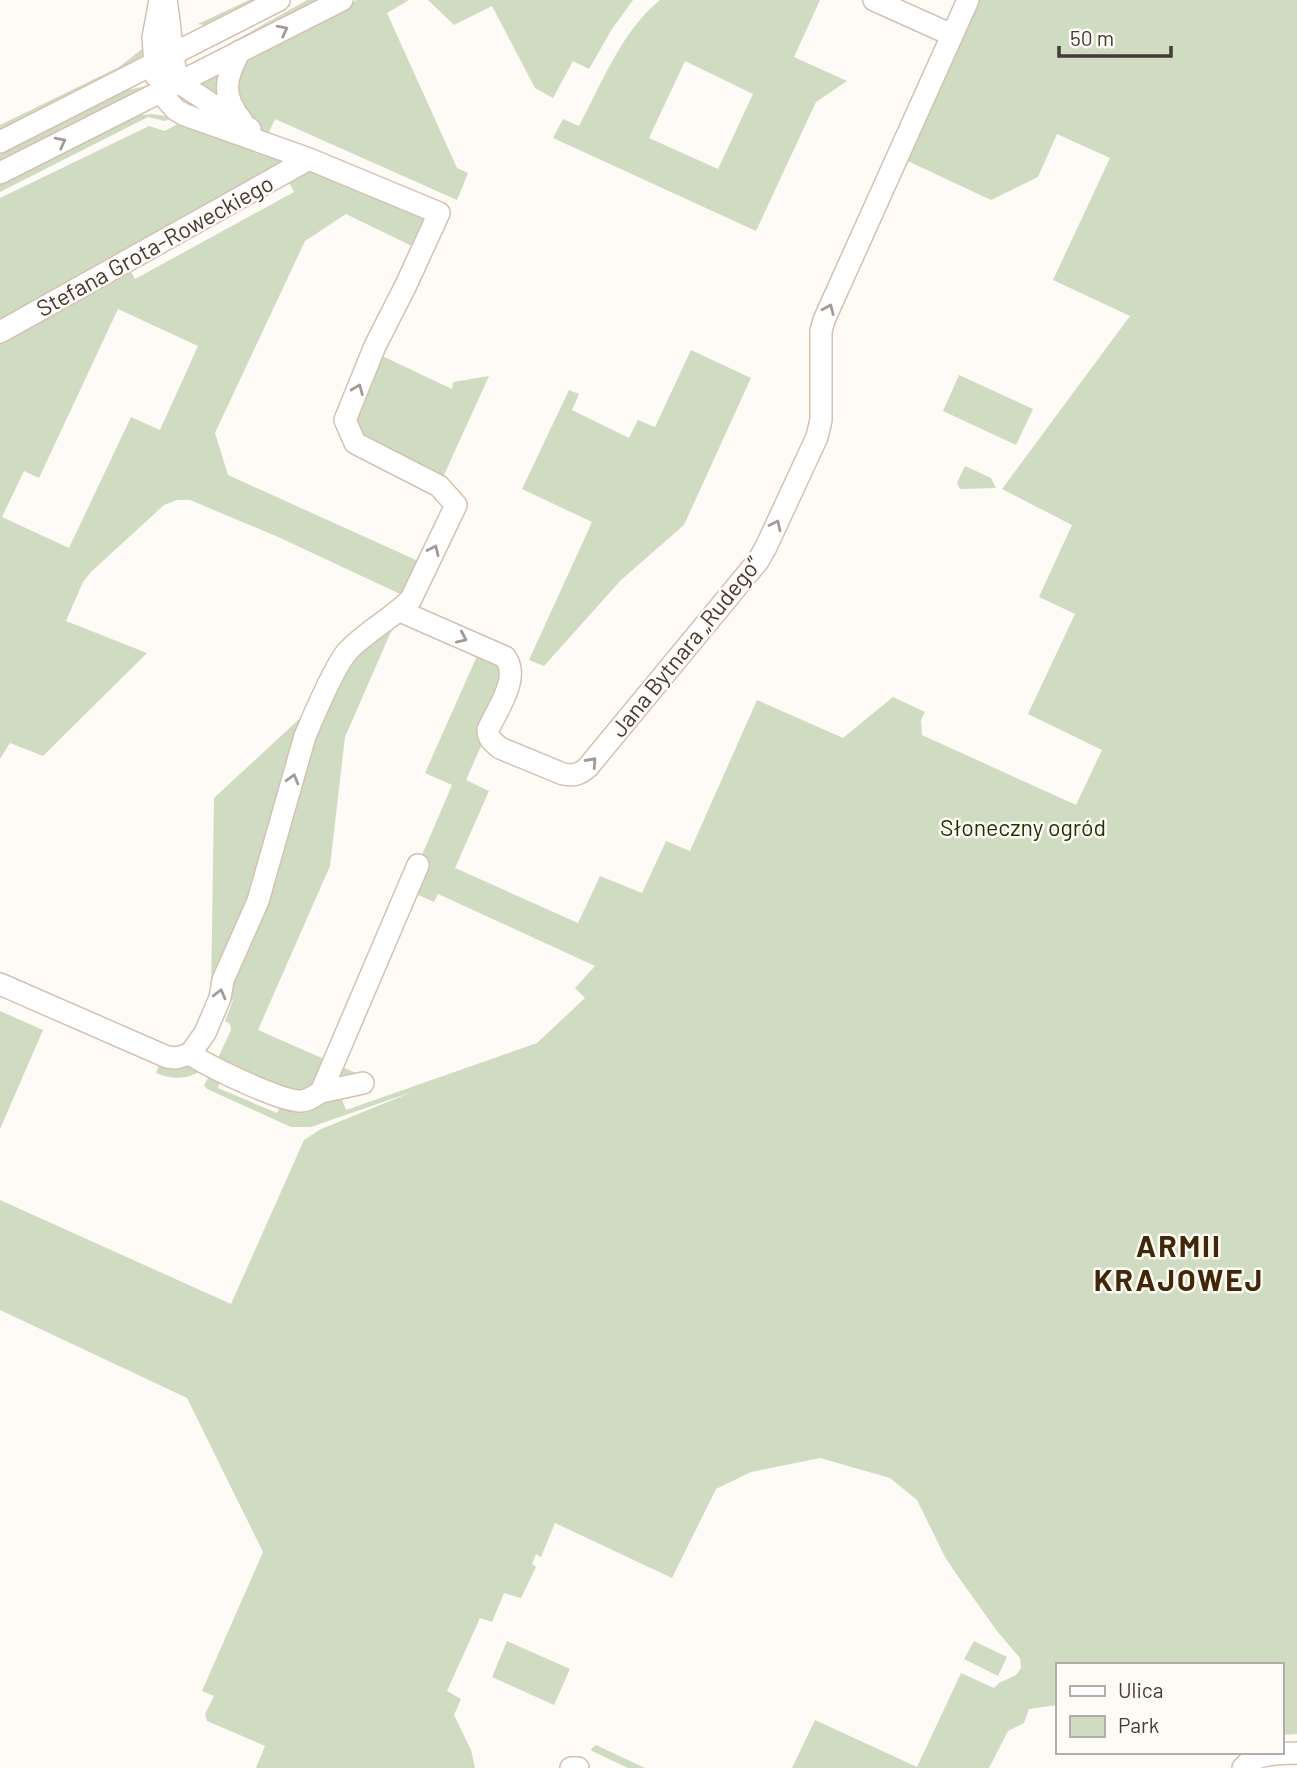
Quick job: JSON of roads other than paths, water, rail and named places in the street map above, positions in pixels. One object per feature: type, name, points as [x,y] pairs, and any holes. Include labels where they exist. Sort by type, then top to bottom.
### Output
[{"type":"street","points":[[160,0],[153,38],[169,87]]},
{"type":"street","points":[[162,59],[172,36],[167,0]]},
{"type":"street","points":[[167,0],[174,14],[188,26],[216,32]]},
{"type":"street","points":[[0,142],[279,0]]},
{"type":"street","points":[[0,173],[342,0]]},
{"type":"street","points":[[874,0],[952,35]]},
{"type":"street","name":"Jana Bytnara „Rudego”","points":[[400,611],[505,657],[511,665],[508,686],[488,730],[488,737],[500,748],[563,774],[573,776],[588,767],[755,564],[766,547],[817,437],[821,420],[821,331],[824,320],[968,0]]},
{"type":"street","name":"Stefana Grota-Roweckiego","points":[[240,51],[229,71],[228,92],[232,110],[248,128]]},
{"type":"street","name":"Stefana Grota-Roweckiego","points":[[169,87],[176,110],[185,115],[282,148],[439,213],[375,346],[345,420],[355,443],[439,486],[456,505],[411,599],[400,611],[345,654],[312,720],[305,736],[258,901],[223,980],[220,998],[205,1033],[190,1054]]},
{"type":"street","name":"Stefana Grota-Roweckiego","points":[[169,87],[282,148]]},
{"type":"street","name":"Stefana Grota-Roweckiego","points":[[0,332],[309,159]]},
{"type":"street","points":[[321,1092],[418,865]]},
{"type":"street","points":[[0,984],[167,1057],[176,1058],[190,1054],[286,1099],[303,1101],[321,1092],[363,1083]]},
{"type":"street","points":[[1243,1768],[1262,1756],[1297,1753]]},
{"type":"street","points":[[571,1768],[578,1768]]},
{"type":"district","name":"ARMII KRAJOWEJ","points":[[1179,1264]]},
{"type":"park label","name":"Słoneczny ogród","points":[[1023,828]]}]
